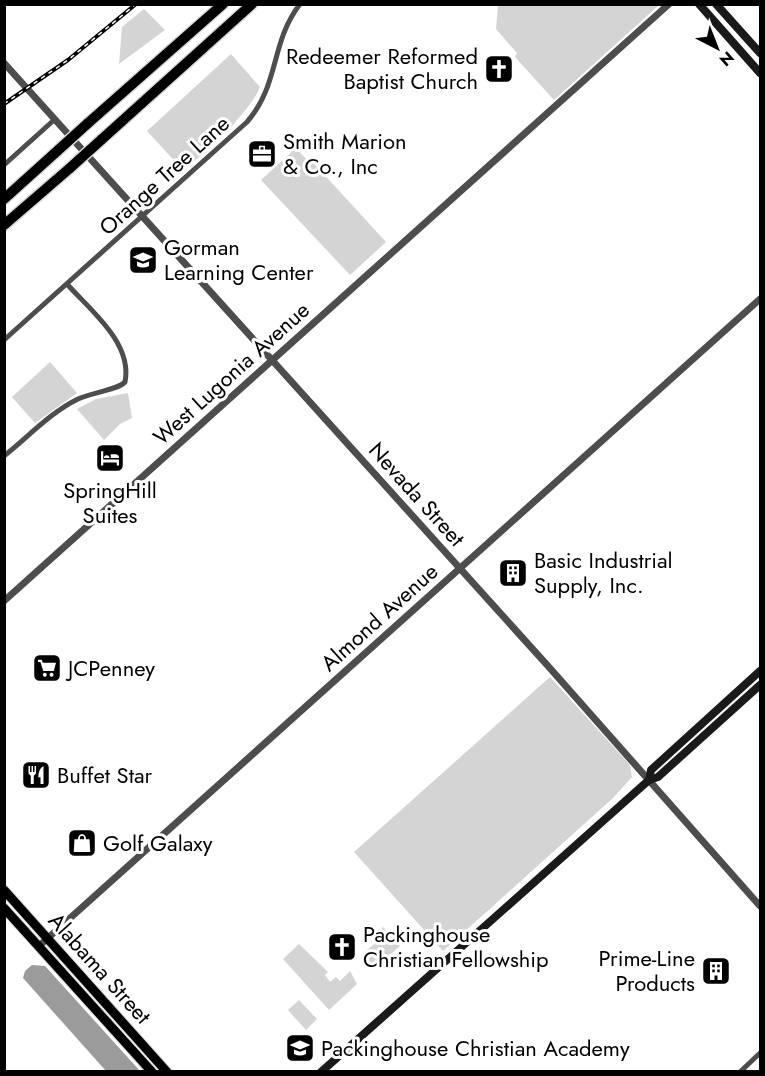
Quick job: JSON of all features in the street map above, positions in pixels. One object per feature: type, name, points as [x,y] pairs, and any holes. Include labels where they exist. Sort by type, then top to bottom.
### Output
[{"type":"highway","points":[[4,199],[193,32],[221,4]]},
{"type":"highway","points":[[4,225],[251,7]]},
{"type":"main road","points":[[699,4],[760,73]]},
{"type":"main road","points":[[716,4],[760,53]]},
{"type":"main road","points":[[649,780],[651,770],[760,671]]},
{"type":"main road","points":[[321,1071],[649,780],[658,777],[760,686]]},
{"type":"main road","name":"Alabama Street","points":[[4,890],[167,1071]]},
{"type":"main road","name":"Alabama Street","points":[[4,908],[152,1071]]},
{"type":"street","name":"Orange Tree Lane","points":[[4,340],[252,116],[269,86],[279,41],[300,4]]},
{"type":"street","name":"West Lugonia Avenue","points":[[4,601],[669,4]]},
{"type":"street","name":"Nevada Street","points":[[4,63],[760,906]]},
{"type":"street","points":[[4,165],[54,120]]},
{"type":"street","points":[[4,456],[74,401],[124,384],[126,376],[124,358],[116,341],[67,284]]},
{"type":"street","name":"Almond Avenue","points":[[39,946],[760,299]]},
{"type":"street","points":[[740,1071],[760,1053]]},
{"type":"shaded area","points":[[498,4],[659,5],[554,100],[515,57],[517,53],[496,29]]},
{"type":"shaded area","points":[[144,9],[165,30],[119,64],[122,27]]},
{"type":"shaded area","points":[[231,54],[260,87],[247,108],[226,132],[202,155],[182,169],[147,131]]},
{"type":"shaded area","points":[[296,148],[307,160],[309,158],[386,242],[350,275],[261,180]]},
{"type":"shaded area","points":[[50,362],[77,393],[35,423],[12,397]]},
{"type":"shaded area","points":[[128,393],[132,418],[120,424],[104,440],[77,409],[96,399]]},
{"type":"shaded area","points":[[550,677],[630,765],[632,777],[613,798],[443,951],[354,852]]},
{"type":"shaded area","points":[[382,926],[400,946],[375,968],[364,959],[367,956],[364,952],[380,940],[374,933],[382,930]]},
{"type":"shaded area","points":[[299,944],[328,972],[325,975],[330,982],[336,977],[340,981],[350,971],[357,984],[329,1010],[283,959]]},
{"type":"shaded area","points":[[32,965],[45,966],[140,1071],[106,1071],[23,978],[25,971]]},
{"type":"shaded area","points":[[299,1000],[317,1019],[306,1030],[288,1010]]},
{"type":"railway","points":[[4,104],[68,60],[136,4]]},
{"type":"place","name":"Redeemer Reformed Baptist Church","points":[[499,69]]},
{"type":"place","name":"Smith Marion & Co., Inc","points":[[262,154]]},
{"type":"place","name":"Gorman Learning Center","points":[[143,260]]},
{"type":"place","name":"SpringHill Suites","points":[[110,458]]},
{"type":"place","name":"Basic Industrial Supply, Inc.","points":[[513,573]]},
{"type":"place","name":"JCPenney","points":[[47,668]]},
{"type":"place","name":"Buffet Star","points":[[36,775]]},
{"type":"place","name":"Golf Galaxy","points":[[82,843]]},
{"type":"place","name":"Packinghouse Christian Fellowship","points":[[342,947]]},
{"type":"place","name":"Prime-Line Products","points":[[716,971]]},
{"type":"place","name":"Packinghouse Christian Academy","points":[[300,1048]]}]
